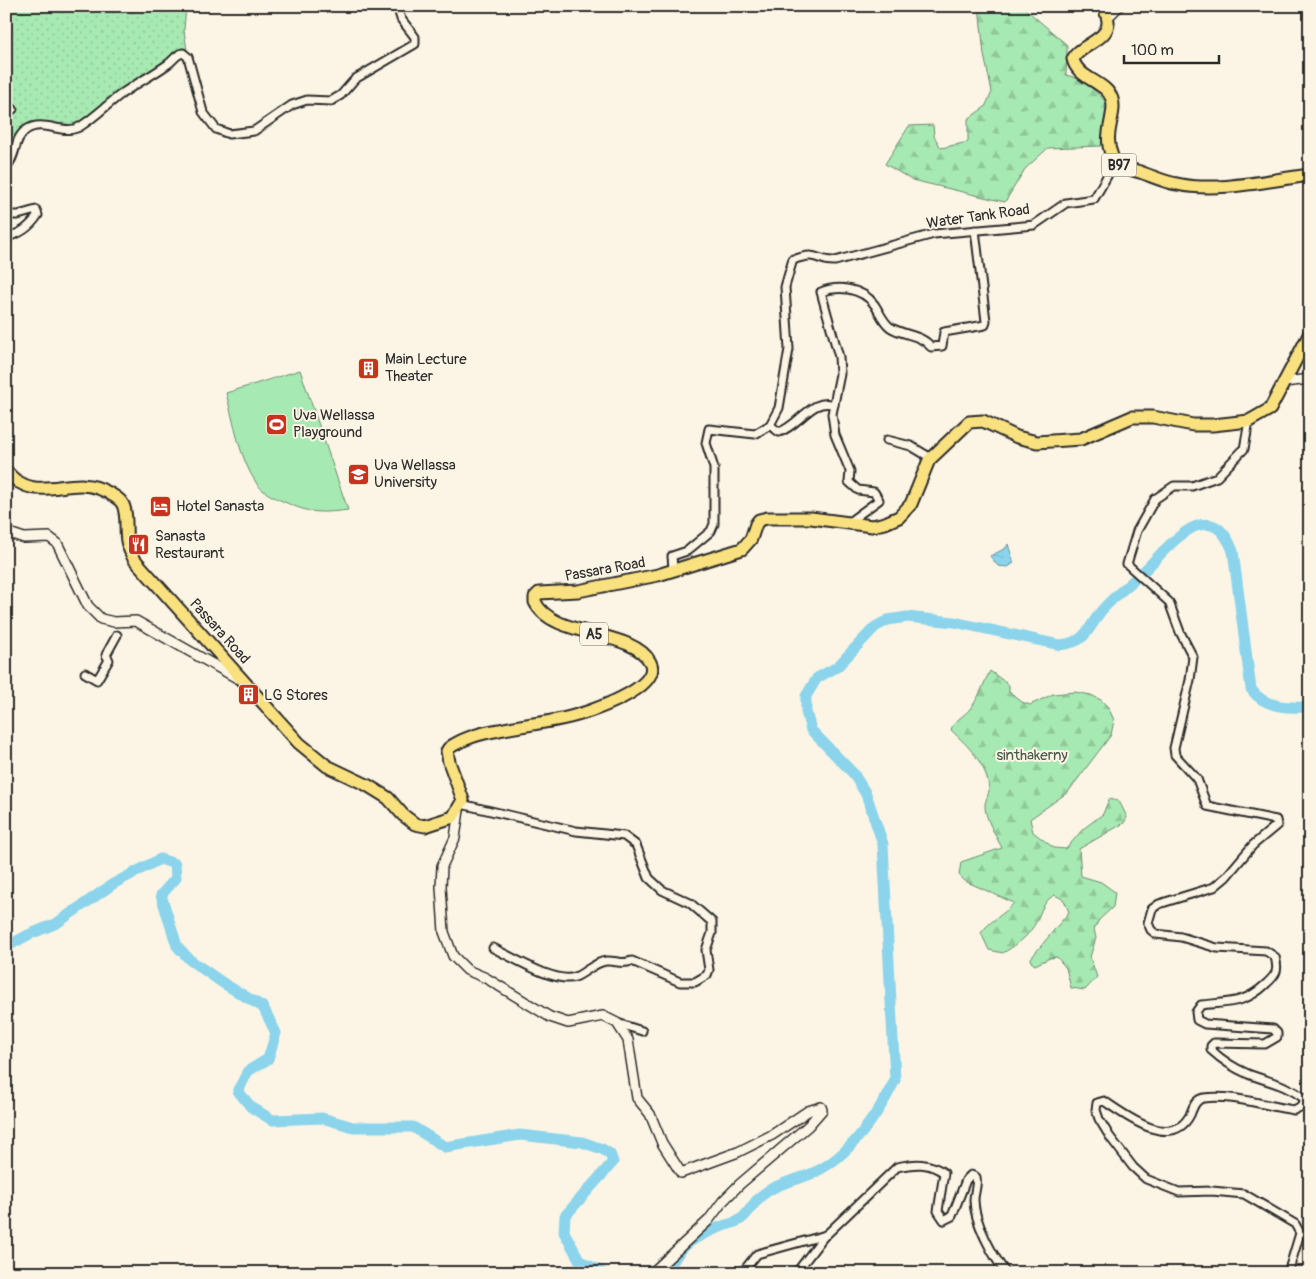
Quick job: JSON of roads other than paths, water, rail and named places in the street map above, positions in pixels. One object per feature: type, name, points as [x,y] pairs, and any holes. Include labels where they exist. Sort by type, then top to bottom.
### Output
[{"type":"main road","points":[[1104,6],[1107,18]]},
{"type":"main road","name":"B97","points":[[1107,18],[1108,24],[1102,34],[1078,52],[1073,59],[1076,68],[1106,90],[1112,98],[1113,107],[1108,140],[1111,155],[1119,165],[1177,185],[1205,188],[1310,175]]},
{"type":"main road","name":"Passara Road","points":[[6,471],[16,480],[32,489],[46,490],[72,484],[86,484],[117,497],[123,504],[127,544],[134,559],[299,743],[327,766],[367,785],[388,798],[403,815],[416,824],[425,826],[437,824],[453,817],[460,807],[461,793],[447,756],[449,748],[470,737],[489,732],[568,718],[592,711],[632,692],[650,675],[652,667],[646,656],[634,648],[572,628],[545,615],[535,602],[537,594],[542,592],[578,591],[658,575],[742,549],[752,539],[756,524],[763,519],[811,518],[853,524],[879,524],[899,517],[911,504],[931,458],[949,438],[969,422],[975,420],[983,421],[1027,440],[1037,442],[1081,439],[1132,417],[1153,416],[1203,425],[1248,421],[1270,409],[1310,333]]},
{"type":"street","points":[[6,166],[12,162],[15,145],[23,132],[36,125],[78,128],[120,95],[183,53],[188,57],[204,112],[216,130],[230,134],[254,131],[292,105],[307,100],[331,101],[341,95],[355,78],[415,44],[415,37],[401,19],[398,6]]},
{"type":"street","points":[[1107,18],[1119,6]]},
{"type":"street","name":"Water Tank Road","points":[[770,425],[779,408],[788,356],[788,322],[784,300],[785,287],[793,259],[807,254],[829,262],[934,234],[1034,225],[1066,203],[1084,202],[1094,199],[1110,171],[1119,165]]},
{"type":"street","points":[[6,214],[18,216],[36,210],[38,215],[31,226],[16,235],[6,236]]},
{"type":"street","points":[[853,524],[853,519],[879,500],[874,492],[858,490],[849,482],[850,471],[835,434],[832,414],[840,374],[839,357],[821,292],[831,288],[843,288],[867,296],[888,326],[924,339],[931,347],[942,346],[944,332],[985,325],[975,230]]},
{"type":"street","points":[[1284,382],[1310,379]]},
{"type":"street","points":[[673,569],[672,556],[687,551],[711,531],[716,509],[713,494],[714,468],[706,443],[709,429],[755,434],[770,425],[779,432],[787,430],[820,404],[834,405]]},
{"type":"street","points":[[1248,421],[1244,449],[1217,478],[1192,486],[1174,486],[1155,499],[1130,549],[1130,561],[1127,564],[1148,582],[1173,608],[1180,632],[1193,657],[1190,680],[1174,748],[1176,754],[1197,778],[1207,806],[1238,814],[1271,817],[1276,820],[1277,825],[1253,845],[1226,877],[1214,887],[1159,904],[1152,910],[1148,924],[1150,930],[1156,934],[1181,937],[1216,948],[1266,951],[1276,958],[1278,969],[1275,976],[1254,996],[1239,1002],[1201,1005],[1196,1012],[1197,1020],[1205,1024],[1273,1029],[1277,1033],[1276,1037],[1265,1044],[1214,1043],[1211,1046],[1211,1050],[1224,1061],[1247,1073],[1291,1087],[1305,1099],[1302,1106],[1294,1110],[1224,1098],[1202,1098],[1196,1102],[1184,1123],[1177,1128],[1163,1130],[1145,1128],[1104,1102],[1097,1103],[1096,1110],[1110,1137],[1133,1167],[1146,1179],[1179,1192],[1212,1191],[1244,1194],[1295,1224],[1300,1233],[1288,1273]]},
{"type":"street","points":[[887,440],[911,446],[931,458]]},
{"type":"street","points":[[6,532],[24,538],[49,537],[57,543],[88,606],[101,619],[114,622],[136,620],[246,683]]},
{"type":"street","points":[[85,673],[97,680],[109,660],[106,654],[117,635]]},
{"type":"street","points":[[493,948],[547,974],[563,978],[574,977],[605,961],[622,964],[632,961],[680,982],[695,982],[707,975],[709,970],[706,950],[712,934],[712,922],[690,903],[662,890],[655,884],[649,878],[636,845],[624,836],[576,831],[460,807],[455,838],[442,866],[440,887],[444,932],[453,956],[467,970],[486,978],[550,1017],[568,1023],[603,1016],[642,1032]]},
{"type":"street","points":[[617,1023],[628,1040],[637,1098],[650,1114],[662,1143],[681,1173],[688,1172],[714,1159],[738,1152],[817,1107],[821,1107],[822,1110],[808,1126],[740,1184],[723,1201],[708,1222],[652,1273]]},
{"type":"street","points":[[796,1273],[826,1235],[897,1167],[911,1164],[932,1165],[944,1173],[938,1211],[944,1220],[952,1216],[966,1180],[972,1175],[976,1177],[974,1201],[976,1212],[993,1257],[1006,1273]]},
{"type":"street","points":[[742,1273],[757,1254],[826,1235]]},
{"type":"water","points":[[1008,544],[1014,563],[1008,567],[998,566],[990,556],[1006,548]]},
{"type":"waterway","points":[[668,1273],[677,1255],[689,1242],[704,1233],[739,1220],[767,1192],[780,1185],[813,1173],[839,1157],[871,1121],[895,1080],[883,844],[866,794],[853,773],[811,730],[806,712],[806,696],[817,678],[837,667],[875,627],[888,620],[907,617],[954,622],[1060,645],[1074,642],[1084,635],[1099,613],[1112,599],[1177,538],[1201,525],[1213,525],[1224,534],[1233,551],[1251,689],[1263,700],[1277,706],[1310,707]]},
{"type":"waterway","points":[[6,947],[57,923],[113,884],[160,859],[175,864],[176,878],[161,895],[177,946],[190,960],[263,1007],[276,1033],[268,1059],[248,1071],[238,1091],[251,1107],[272,1120],[322,1118],[353,1127],[413,1127],[445,1147],[520,1135],[582,1142],[602,1149],[610,1154],[613,1162],[565,1216],[564,1232],[580,1261],[603,1273]]},
{"type":"place","name":"Main Lecture Theater","points":[[369,368]]},
{"type":"place","name":"Uva Wellassa Playground","points":[[277,424]]},
{"type":"place","name":"Uva Wellassa University","points":[[358,474]]},
{"type":"place","name":"Hotel Sanasta","points":[[160,506]]},
{"type":"place","name":"Sanasta Restaurant","points":[[139,545]]},
{"type":"place","name":"LG Stores","points":[[248,695]]},
{"type":"park label","name":"sinthakerny","points":[[1032,755]]}]
